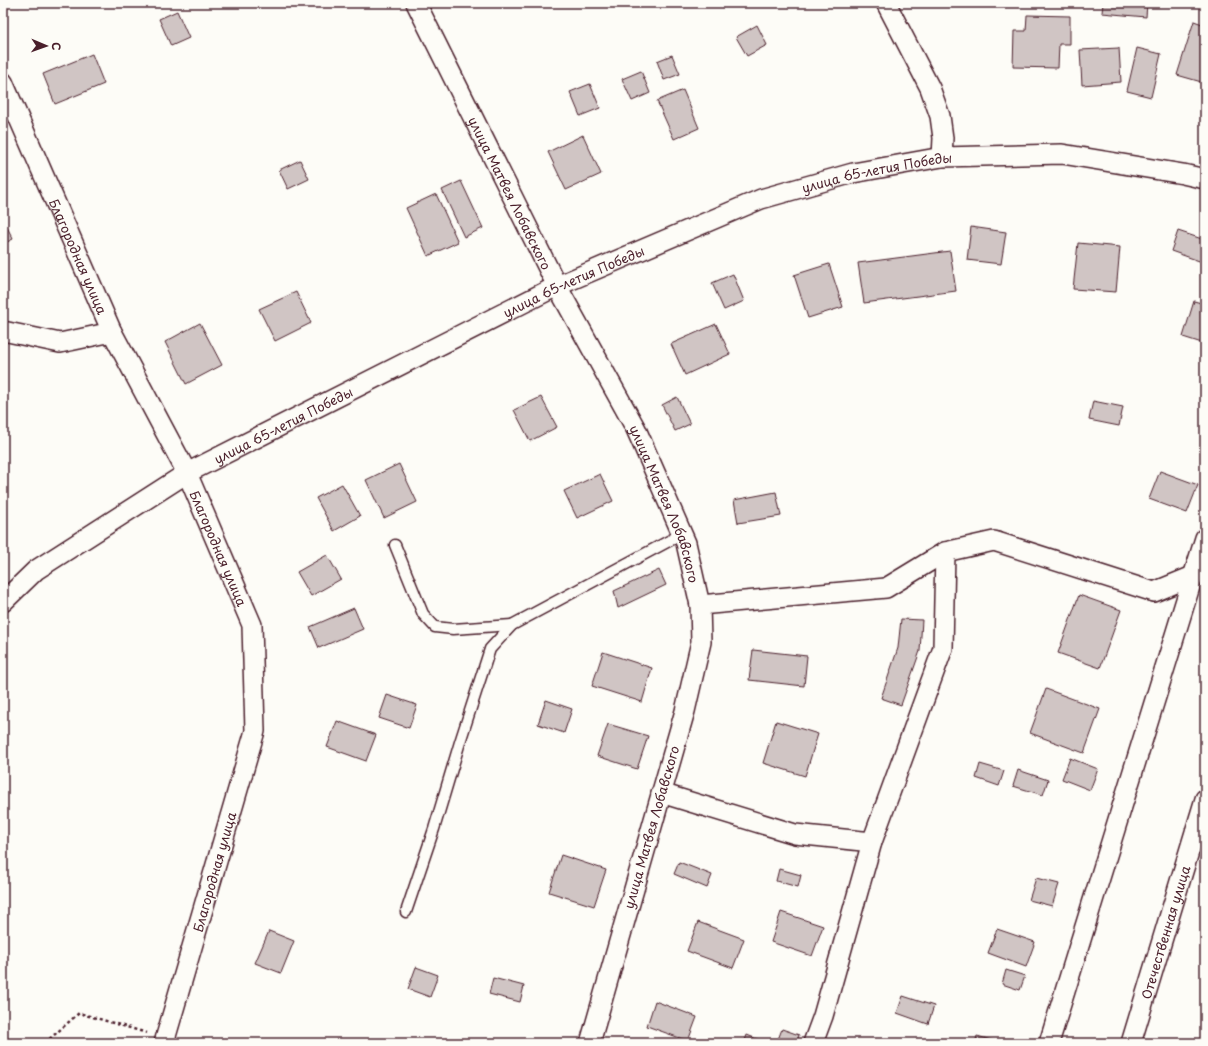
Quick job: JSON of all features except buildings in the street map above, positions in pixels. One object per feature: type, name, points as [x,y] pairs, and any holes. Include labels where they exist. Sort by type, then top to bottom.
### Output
[{"type":"street","name":"улица Матвея Лобавского","points":[[416,3],[557,286],[636,429],[686,543],[700,606],[701,642],[685,711],[590,1043]]},
{"type":"street","points":[[886,3],[930,88],[940,116],[943,138],[942,157]]},
{"type":"street","name":"Благородная улица","points":[[3,82],[112,332],[187,473],[252,625],[255,731],[170,1042]]},
{"type":"street","name":"улица 65-летия Победы","points":[[3,602],[36,570],[187,473],[557,286],[761,198],[853,173],[942,157],[1062,154],[1205,179]]},
{"type":"street","points":[[3,331],[60,343],[112,332]]},
{"type":"street","points":[[1049,1043],[1205,538]]},
{"type":"street","points":[[700,606],[886,588],[945,552],[994,541],[1154,592],[1193,576]]},
{"type":"street","points":[[813,1043],[823,1016],[872,842],[943,648],[945,552]]},
{"type":"street","points":[[661,793],[795,834],[872,842]]},
{"type":"street","name":"Отечественная улица","points":[[1131,1043],[1205,798]]},
{"type":"lane","points":[[406,912],[434,829],[490,649],[512,625],[682,534]]},
{"type":"lane","points":[[394,545],[423,614],[434,627],[453,629],[512,625]]},
{"type":"path","points":[[45,1043],[79,1013],[170,1042]]}]
